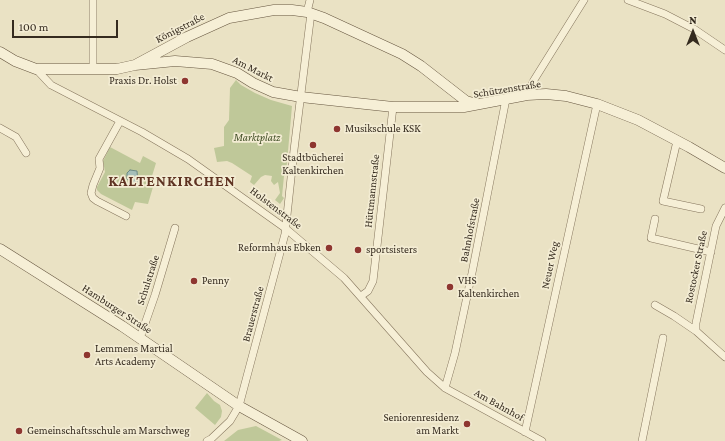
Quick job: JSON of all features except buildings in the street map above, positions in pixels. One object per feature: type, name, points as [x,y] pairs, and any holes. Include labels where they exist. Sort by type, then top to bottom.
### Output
[{"type":"main road","name":"Königstraße","points":[[36,69],[117,69],[136,65],[172,45],[229,18],[274,10],[292,10],[309,13],[402,54],[421,66],[466,101],[481,105]]},
{"type":"main road","points":[[172,45],[171,51],[175,58],[181,61]]},
{"type":"main road","name":"Holstenstraße","points":[[0,52],[14,61],[36,69]]},
{"type":"main road","name":"Am Markt","points":[[136,65],[181,61],[212,64],[237,73],[253,83],[273,92],[301,97]]},
{"type":"main road","name":"Schützenstraße","points":[[301,97],[392,107],[454,108],[481,105],[527,95],[546,94],[566,96],[597,104],[638,120],[725,168]]},
{"type":"main road","points":[[454,108],[458,100],[458,95]]},
{"type":"main road","name":"Hamburger Straße","points":[[0,249],[140,338],[239,406],[302,441]]},
{"type":"street","points":[[93,0],[93,69]]},
{"type":"street","points":[[285,228],[301,97],[310,0]]},
{"type":"street","points":[[527,95],[534,80],[579,5],[584,0]]},
{"type":"street","points":[[628,0],[665,14],[694,29],[725,50]]},
{"type":"street","name":"Holstenstraße","points":[[36,69],[51,85],[188,159],[285,228],[344,278],[427,372],[445,388]]},
{"type":"street","name":"Bahnhofstraße","points":[[445,388],[455,353],[468,293],[506,99]]},
{"type":"street","name":"Neuer Weg","points":[[525,432],[597,104]]},
{"type":"street","name":"Hüttmannstraße","points":[[361,296],[368,291],[373,281],[392,107]]},
{"type":"street","points":[[120,121],[100,159],[100,168],[91,193],[93,198],[97,201],[126,216]]},
{"type":"street","points":[[0,128],[16,137],[26,153]]},
{"type":"street","points":[[677,141],[663,201],[701,209]]},
{"type":"street","name":"Rostocker Straße","points":[[696,331],[696,323],[716,226],[725,208]]},
{"type":"street","points":[[654,219],[651,238],[711,252]]},
{"type":"street","name":"Schulstraße","points":[[140,338],[175,228]]},
{"type":"street","name":"Brauerstraße","points":[[206,441],[211,439],[230,421],[239,406],[285,234],[285,228]]},
{"type":"street","points":[[655,305],[696,331],[725,357]]},
{"type":"street","points":[[642,441],[663,338]]},
{"type":"street","name":"Am Bahnhof","points":[[445,388],[542,441]]},
{"type":"green space","name":"Marktplatz","points":[[236,80],[241,85],[255,93],[271,100],[292,106],[286,174],[284,176],[282,196],[284,198],[280,204],[275,200],[280,193],[278,182],[274,185],[271,181],[272,176],[265,175],[261,177],[254,185],[250,182],[252,176],[232,163],[227,161],[217,162],[214,148],[224,146],[224,127],[229,120],[230,88]]},
{"type":"green space","points":[[110,147],[140,163],[143,156],[156,163],[149,186],[153,187],[148,204],[135,202],[132,210],[101,194],[97,190],[97,187],[105,172],[103,161]]},
{"type":"green space","points":[[207,393],[220,405],[222,411],[221,417],[215,425],[195,408]]},
{"type":"green space","points":[[256,426],[282,440],[224,441],[238,430]]},
{"type":"water","points":[[130,170],[137,171],[138,184],[134,186],[131,186],[130,181],[127,179],[127,173]]},
{"type":"place","name":"Praxis Dr. Holst","points":[[185,81]]},
{"type":"place","name":"Musikschule KSK","points":[[337,129]]},
{"type":"place","name":"Stadtbücherei Kaltenkirchen","points":[[313,145]]},
{"type":"place","name":"Reformhaus Ebken","points":[[329,248]]},
{"type":"place","name":"sportsisters","points":[[358,250]]},
{"type":"place","name":"Penny","points":[[194,281]]},
{"type":"place","name":"VHS Kaltenkirchen","points":[[450,287]]},
{"type":"place","name":"Lemmens Martial Arts Academy","points":[[87,355]]},
{"type":"place","name":"Seniorenresidenz am Markt","points":[[467,424]]},
{"type":"place","name":"Gemeinschaftsschule am Marschweg","points":[[19,431]]},
{"type":"district","name":"KALTENKIRCHEN","points":[[172,181]]}]
